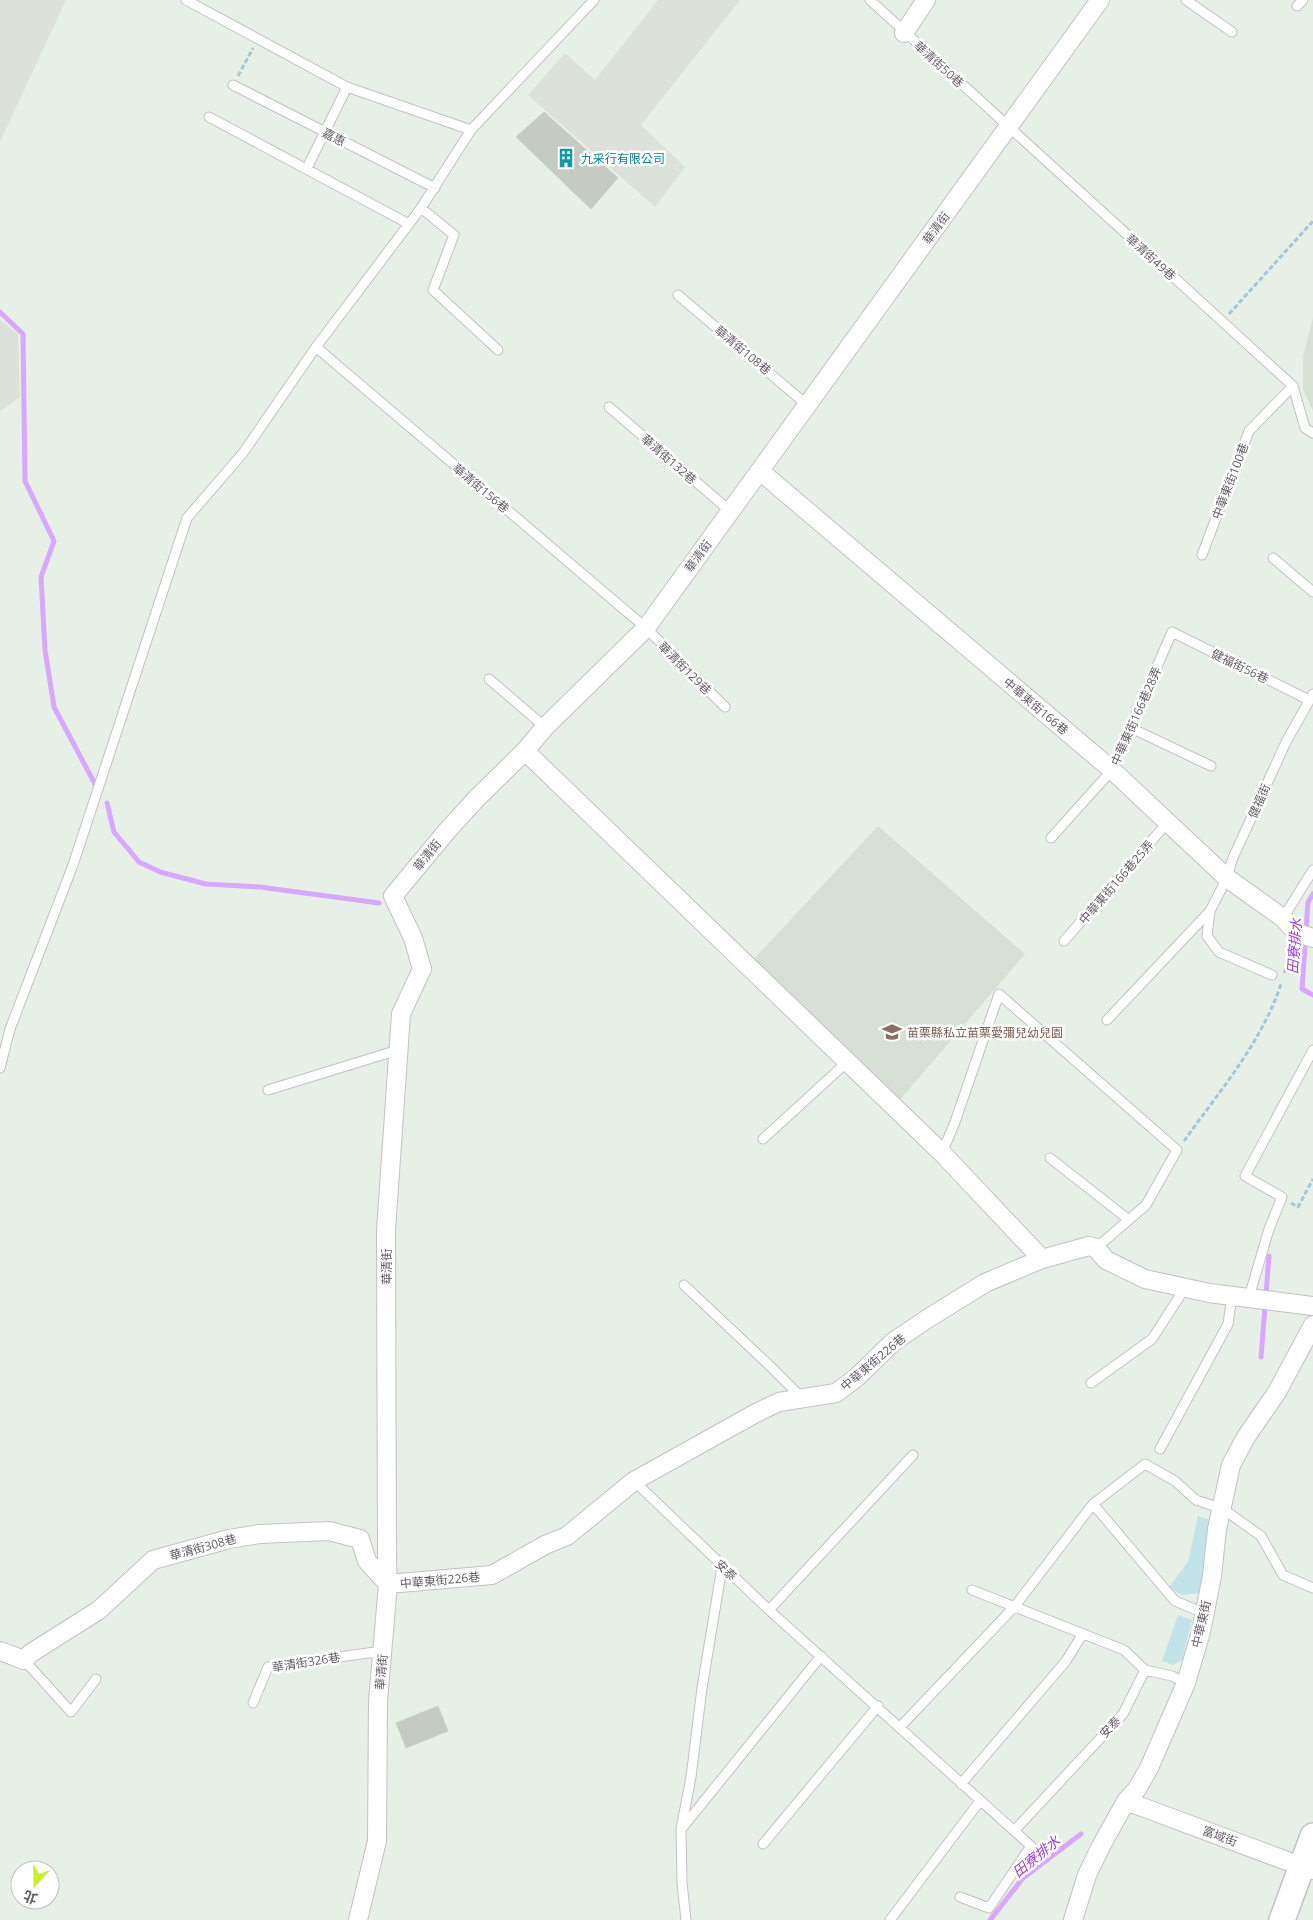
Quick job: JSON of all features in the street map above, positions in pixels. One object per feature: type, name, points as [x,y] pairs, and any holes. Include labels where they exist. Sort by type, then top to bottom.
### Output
[{"type":"street","points":[[904,33],[926,0]]},
{"type":"street","name":"華清街","points":[[358,1920],[377,1841],[378,1701],[388,1584],[386,1230],[398,1050],[401,1014],[422,968],[414,938],[394,896],[446,831],[525,751],[545,727],[646,628],[1100,0]]},
{"type":"street","name":"中華東街166巷","points":[[760,471],[1112,770],[1227,878],[1305,936]]},
{"type":"street","points":[[525,751],[846,1063],[942,1153],[1042,1259]]},
{"type":"street","name":"中華東街226巷","points":[[388,1584],[492,1575],[546,1545],[567,1536],[634,1481],[756,1413],[779,1402],[836,1393],[856,1378],[893,1342],[927,1318],[985,1283],[1042,1259],[1089,1246],[1096,1248]]},
{"type":"street","points":[[1096,1248],[1106,1260],[1145,1279],[1185,1288],[1313,1306]]},
{"type":"street","name":"中華東街","points":[[1073,1920],[1087,1875],[1126,1801],[1137,1789],[1149,1768],[1186,1683],[1201,1632],[1212,1576],[1217,1529],[1223,1509],[1231,1465],[1246,1437],[1277,1392],[1313,1325]]},
{"type":"street","name":"華清街308巷","points":[[24,1660],[31,1653],[99,1610],[153,1560],[229,1539],[260,1534],[329,1531],[360,1539],[367,1561],[388,1584]]},
{"type":"street","points":[[0,1651],[24,1660]]},
{"type":"street","name":"富域街","points":[[1126,1801],[1307,1868]]},
{"type":"street","points":[[1282,1920],[1307,1868],[1313,1836]]},
{"type":"lane","points":[[186,0],[347,87],[471,130]]},
{"type":"lane","points":[[0,1068],[10,1029],[73,865],[187,518],[243,453],[316,348],[421,208],[471,130],[594,0]]},
{"type":"lane","name":"華清街50巷","points":[[870,0],[1009,128]]},
{"type":"lane","points":[[1186,0],[1200,3],[1232,32]]},
{"type":"lane","name":"嘉惠","points":[[233,85],[435,188]]},
{"type":"lane","points":[[307,168],[326,133],[347,87]]},
{"type":"lane","points":[[209,117],[409,224]]},
{"type":"lane","name":"華清街49巷","points":[[1009,128],[1293,386]]},
{"type":"lane","points":[[421,208],[454,235],[433,290],[498,350]]},
{"type":"lane","name":"華清街108巷","points":[[678,295],[807,405]]},
{"type":"lane","name":"華清街156巷","points":[[316,348],[646,628]]},
{"type":"lane","points":[[1293,386],[1305,428],[1313,433]]},
{"type":"lane","name":"中華東街100巷","points":[[1202,555],[1250,431],[1293,386]]},
{"type":"lane","name":"華清街132巷","points":[[609,407],[730,511]]},
{"type":"lane","points":[[1274,558],[1313,592]]},
{"type":"lane","name":"華清街129巷","points":[[646,628],[725,707]]},
{"type":"lane","name":"中華東街166巷28弄","points":[[1051,838],[1112,770],[1172,632]]},
{"type":"lane","name":"健福街56巷","points":[[1172,632],[1311,697]]},
{"type":"lane","points":[[489,679],[545,727]]},
{"type":"lane","name":"健福街","points":[[1107,1020],[1210,911],[1227,878],[1232,860],[1286,742],[1311,697]]},
{"type":"lane","points":[[1131,728],[1211,766]]},
{"type":"lane","name":"中華東街166巷25弄","points":[[1064,941],[1167,823]]},
{"type":"lane","points":[[1283,918],[1313,870]]},
{"type":"lane","name":"健福街","points":[[1210,911],[1207,936],[1219,952],[1272,975]]},
{"type":"lane","points":[[942,1153],[955,1122],[999,994],[1177,1150],[1146,1205],[1096,1248]]},
{"type":"lane","points":[[268,1090],[398,1050]]},
{"type":"lane","points":[[1160,1449],[1228,1324],[1246,1297],[1282,1197],[1245,1176],[1313,1050]]},
{"type":"lane","points":[[763,1139],[846,1063]]},
{"type":"lane","points":[[1050,1158],[1129,1220]]},
{"type":"lane","points":[[684,1285],[803,1399]]},
{"type":"lane","points":[[1091,1383],[1152,1339],[1185,1288]]},
{"type":"lane","points":[[769,1610],[913,1455]]},
{"type":"lane","points":[[900,1726],[1015,1606],[1093,1504],[1145,1464],[1175,1481],[1196,1500],[1223,1509],[1261,1536],[1284,1575],[1313,1588]]},
{"type":"lane","name":"安泰","points":[[634,1481],[722,1567],[1031,1846],[989,1908],[960,1898]]},
{"type":"lane","points":[[1093,1504],[1175,1601],[1204,1613]]},
{"type":"lane","points":[[686,1920],[682,1883],[682,1830],[702,1688],[722,1567]]},
{"type":"lane","points":[[972,1590],[1124,1650],[1145,1670],[1172,1676],[1186,1683]]},
{"type":"lane","points":[[961,1784],[1066,1661],[1082,1635]]},
{"type":"lane","name":"華清街326巷","points":[[253,1703],[268,1667],[382,1651]]},
{"type":"lane","points":[[682,1830],[821,1656]]},
{"type":"lane","points":[[24,1660],[70,1712],[96,1679]]},
{"type":"lane","name":"安泰","points":[[1014,1831],[1123,1714],[1145,1670]]},
{"type":"lane","points":[[763,1844],[878,1706]]},
{"type":"lane","points":[[890,1920],[980,1801]]},
{"type":"path","points":[[233,85],[258,40]]},
{"type":"path","points":[[1222,321],[1313,221]]},
{"type":"path","points":[[1177,1150],[1252,1044],[1305,936]]},
{"type":"path","points":[[1282,1197],[1298,1207],[1313,1179]]},
{"type":"shaded area","points":[[0,0],[66,0],[0,142]]},
{"type":"shaded area","points":[[658,0],[740,0],[641,125],[685,167],[655,207],[528,95],[565,53],[595,80]]},
{"type":"shaded area","points":[[1313,318],[1313,411],[1303,389],[1303,356]]},
{"type":"shaded area","points":[[0,320],[18,334],[20,397],[0,411]]},
{"type":"shaded area","name":"苗栗縣私立苗栗愛彌兒幼兒園","points":[[878,826],[1025,954],[899,1101],[751,962]]},
{"type":"shaded area","points":[[1198,1516],[1213,1521],[1200,1593],[1181,1595],[1169,1587],[1188,1562]]},
{"type":"shaded area","points":[[1178,1615],[1192,1620],[1182,1660],[1173,1665],[1162,1661]]},
{"type":"building","name":"九采行有限公司","points":[[544,112],[618,178],[591,209],[516,137]]},
{"type":"building","points":[[438,1706],[448,1731],[406,1748],[396,1723]]},
{"type":"waterway","points":[[0,312],[23,334],[25,481],[54,541],[41,577],[45,650],[54,707],[95,784]]},
{"type":"waterway","points":[[107,803],[114,832],[139,862],[160,872],[206,884],[260,887],[379,903]]},
{"type":"waterway","name":"田寮排水","points":[[1313,894],[1308,902],[1302,989],[1313,995]]},
{"type":"waterway","name":"田寮排水","points":[[1261,1357],[1269,1256]]},
{"type":"waterway","name":"田寮排水","points":[[990,1920],[1023,1878],[1081,1834]]},
{"type":"place","name":"九采行有限公司","points":[[566,158]]},
{"type":"place","name":"苗栗縣私立苗栗愛彌兒幼兒園","points":[[892,1032]]}]
